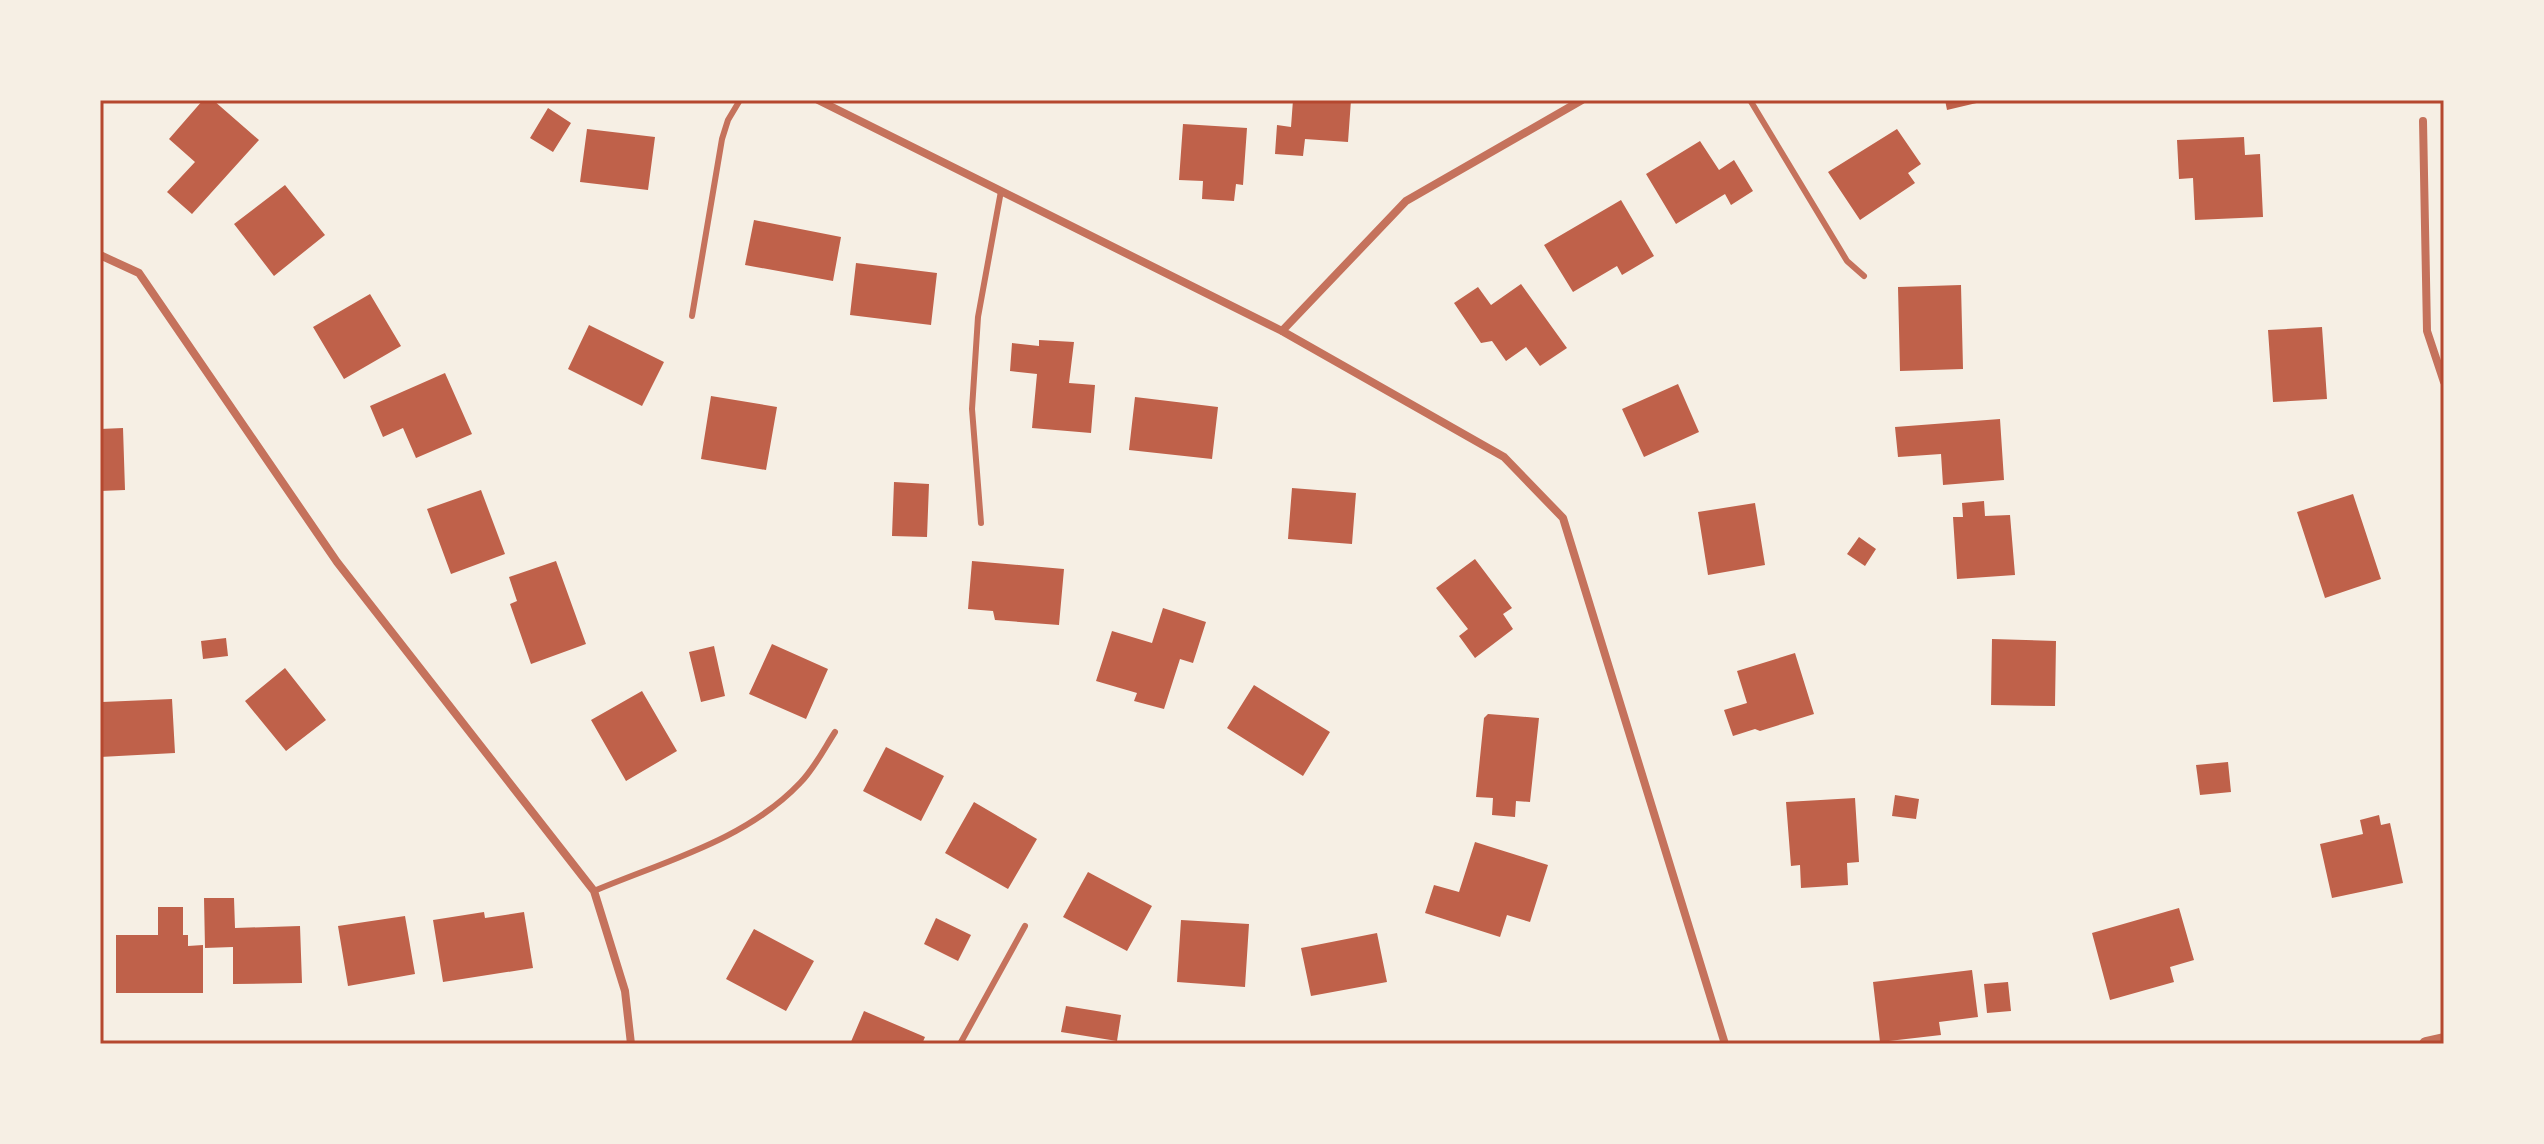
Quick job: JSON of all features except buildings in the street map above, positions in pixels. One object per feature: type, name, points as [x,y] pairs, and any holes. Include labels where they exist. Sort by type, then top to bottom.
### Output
[{"type":"street","points":[[818,100],[1282,331],[1504,457],[1563,518],[1725,1044]]},
{"type":"street","points":[[1282,331],[1406,201],[1582,100]]},
{"type":"street","points":[[2423,121],[2427,331],[2444,382]]},
{"type":"street","points":[[100,255],[139,273],[337,562],[594,891],[625,991],[631,1044]]},
{"type":"street","points":[[2426,1044],[2444,1040]]},
{"type":"lane","points":[[692,316],[722,139],[728,120],[740,100]]},
{"type":"lane","points":[[1750,100],[1847,261],[1864,276]]},
{"type":"lane","points":[[981,523],[972,409],[978,317],[1001,191]]},
{"type":"lane","points":[[594,891],[743,829],[766,814],[802,782],[835,732]]},
{"type":"lane","points":[[960,1044],[1025,926]]}]
